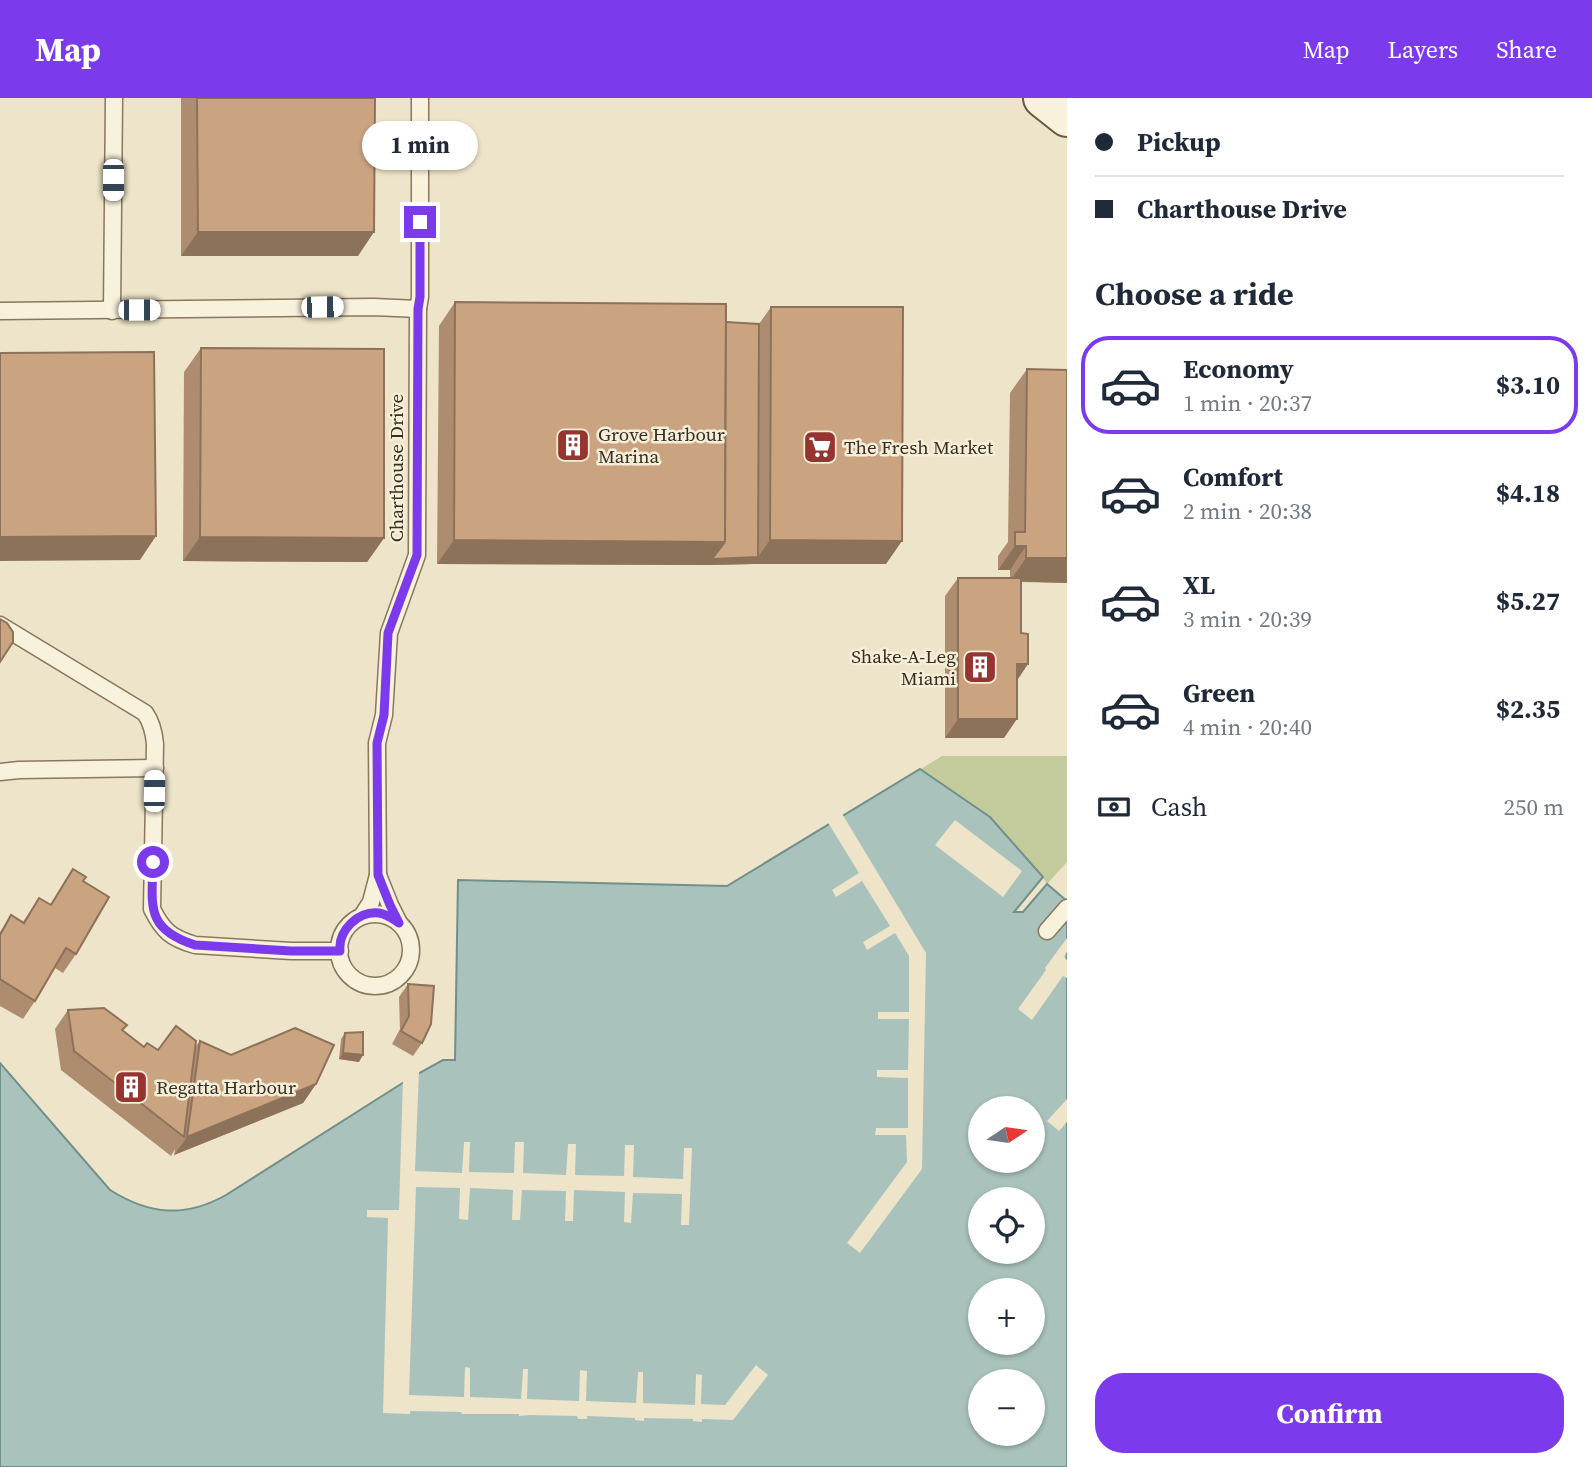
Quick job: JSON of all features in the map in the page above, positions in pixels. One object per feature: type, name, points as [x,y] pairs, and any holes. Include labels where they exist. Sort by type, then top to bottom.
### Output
[{"type":"main road","points":[[1043,98],[1067,117]]},
{"type":"lane","points":[[112,311],[114,98]]},
{"type":"lane","name":"Charthouse Drive","points":[[362,916],[371,902],[378,875],[377,743],[384,715],[388,633],[417,555],[420,98]]},
{"type":"lane","points":[[0,311],[374,307],[418,309]]},
{"type":"lane","points":[[0,625],[145,713],[150,721],[155,768],[152,909],[168,933],[180,941],[195,945],[340,951]]},
{"type":"lane","points":[[0,772],[155,768]]},
{"type":"lane","name":"Charthouse Drive","points":[[378,875],[399,923]]},
{"type":"lane","points":[[1048,931],[1067,908]]},
{"type":"lane","points":[[379,913],[390,916],[406,931],[411,954],[400,976],[390,983],[377,986],[354,979],[340,958],[339,945],[343,934],[349,925],[362,916],[379,913]]},
{"type":"green space","points":[[942,756],[1067,756],[1067,862],[1047,884],[1043,878],[1038,883],[903,780]]},
{"type":"water","points":[[920,769],[990,817],[1043,877],[1014,912],[1023,912],[1047,884],[1067,901],[1067,1467],[0,1467],[0,1063],[110,1190],[153,1209],[182,1210],[211,1202],[412,1077],[443,1060],[455,1060],[458,880],[727,886]]},
{"type":"pier","points":[[841,812],[926,953],[922,1169],[860,1253],[847,1243],[907,1162],[906,1135],[875,1135],[876,1128],[908,1128],[908,1078],[877,1077],[877,1070],[908,1070],[909,1019],[878,1019],[878,1012],[909,1012],[909,956],[895,933],[867,950],[863,942],[890,926],[862,881],[836,897],[832,890],[859,873],[827,821]]},
{"type":"pier","points":[[955,820],[1022,871],[1003,897],[935,845]]},
{"type":"pier","points":[[1067,938],[1067,952],[1064,957],[1067,960],[1067,978],[1063,976],[1032,1020],[1018,1009]]},
{"type":"pier","points":[[419,1071],[415,1171],[462,1173],[464,1142],[470,1142],[469,1172],[514,1173],[515,1142],[524,1142],[523,1173],[566,1175],[568,1144],[576,1144],[575,1175],[624,1176],[625,1145],[634,1145],[633,1177],[683,1179],[684,1148],[692,1148],[689,1225],[681,1225],[682,1194],[633,1193],[631,1223],[624,1222],[625,1192],[574,1190],[573,1221],[565,1221],[566,1191],[522,1190],[520,1220],[512,1220],[513,1190],[470,1188],[468,1220],[459,1219],[460,1188],[416,1187],[409,1395],[464,1397],[465,1367],[470,1368],[470,1397],[521,1399],[523,1369],[528,1369],[527,1399],[579,1401],[580,1370],[587,1371],[586,1401],[636,1403],[638,1372],[643,1372],[643,1403],[695,1405],[696,1374],[702,1375],[701,1404],[725,1405],[756,1365],[768,1375],[733,1420],[702,1419],[702,1422],[693,1419],[644,1418],[644,1421],[635,1418],[587,1416],[587,1419],[578,1419],[577,1416],[461,1412],[383,1413],[388,1218],[367,1217],[367,1210],[399,1210],[403,1079]]},
{"type":"pier","points":[[1067,1099],[1067,1122],[1059,1131],[1047,1121]]},
{"type":"building","points":[[197,98],[375,98],[374,232],[198,232]]},
{"type":"building","name":"Grove Harbour Marina","points":[[455,302],[726,304],[725,542],[454,540]]},
{"type":"building","name":"The Fresh Market","points":[[771,307],[903,307],[902,541],[770,540]]},
{"type":"building","points":[[726,322],[759,324],[758,557],[712,559],[725,542]]},
{"type":"building","points":[[201,348],[384,349],[384,538],[200,537]]},
{"type":"building","points":[[154,352],[156,536],[0,537],[0,353]]},
{"type":"building","points":[[1027,369],[1067,370],[1067,558],[1026,558],[1026,546],[1015,546],[1015,532],[1025,532]]},
{"type":"building","name":"Shake-A-Leg Miami","points":[[958,578],[1021,578],[1021,633],[1028,634],[1028,664],[1017,664],[1017,719],[958,719]]},
{"type":"building","points":[[0,619],[7,623],[13,632],[13,642],[0,662]]},
{"type":"building","points":[[73,869],[86,877],[83,881],[109,897],[76,954],[66,948],[35,1001],[0,979],[0,935],[11,915],[24,923],[39,898],[51,905]]},
{"type":"building","points":[[408,984],[434,986],[431,1024],[422,1043],[401,1031],[409,1016]]},
{"type":"building","points":[[104,1008],[127,1025],[122,1030],[144,1047],[147,1043],[158,1050],[176,1026],[196,1041],[184,1137],[74,1051],[68,1010]]},
{"type":"building","points":[[295,1028],[334,1045],[316,1084],[187,1137],[200,1041],[231,1055]]},
{"type":"building","points":[[363,1032],[363,1055],[343,1053],[345,1033]]},
{"type":"place","name":"Grove Harbour Marina","points":[[573,445]]},
{"type":"place","name":"The Fresh Market","points":[[820,447]]},
{"type":"place","name":"Shake-A-Leg Miami","points":[[980,667]]},
{"type":"place","name":"Regatta Harbour","points":[[131,1087]]},
{"type":"route","points":[[153,862],[152,909],[158,921],[168,933],[180,941],[195,945],[340,951],[343,934],[358,918],[379,913],[390,916],[399,923],[378,875],[377,743],[384,715],[388,633],[417,555],[420,222]]}]
